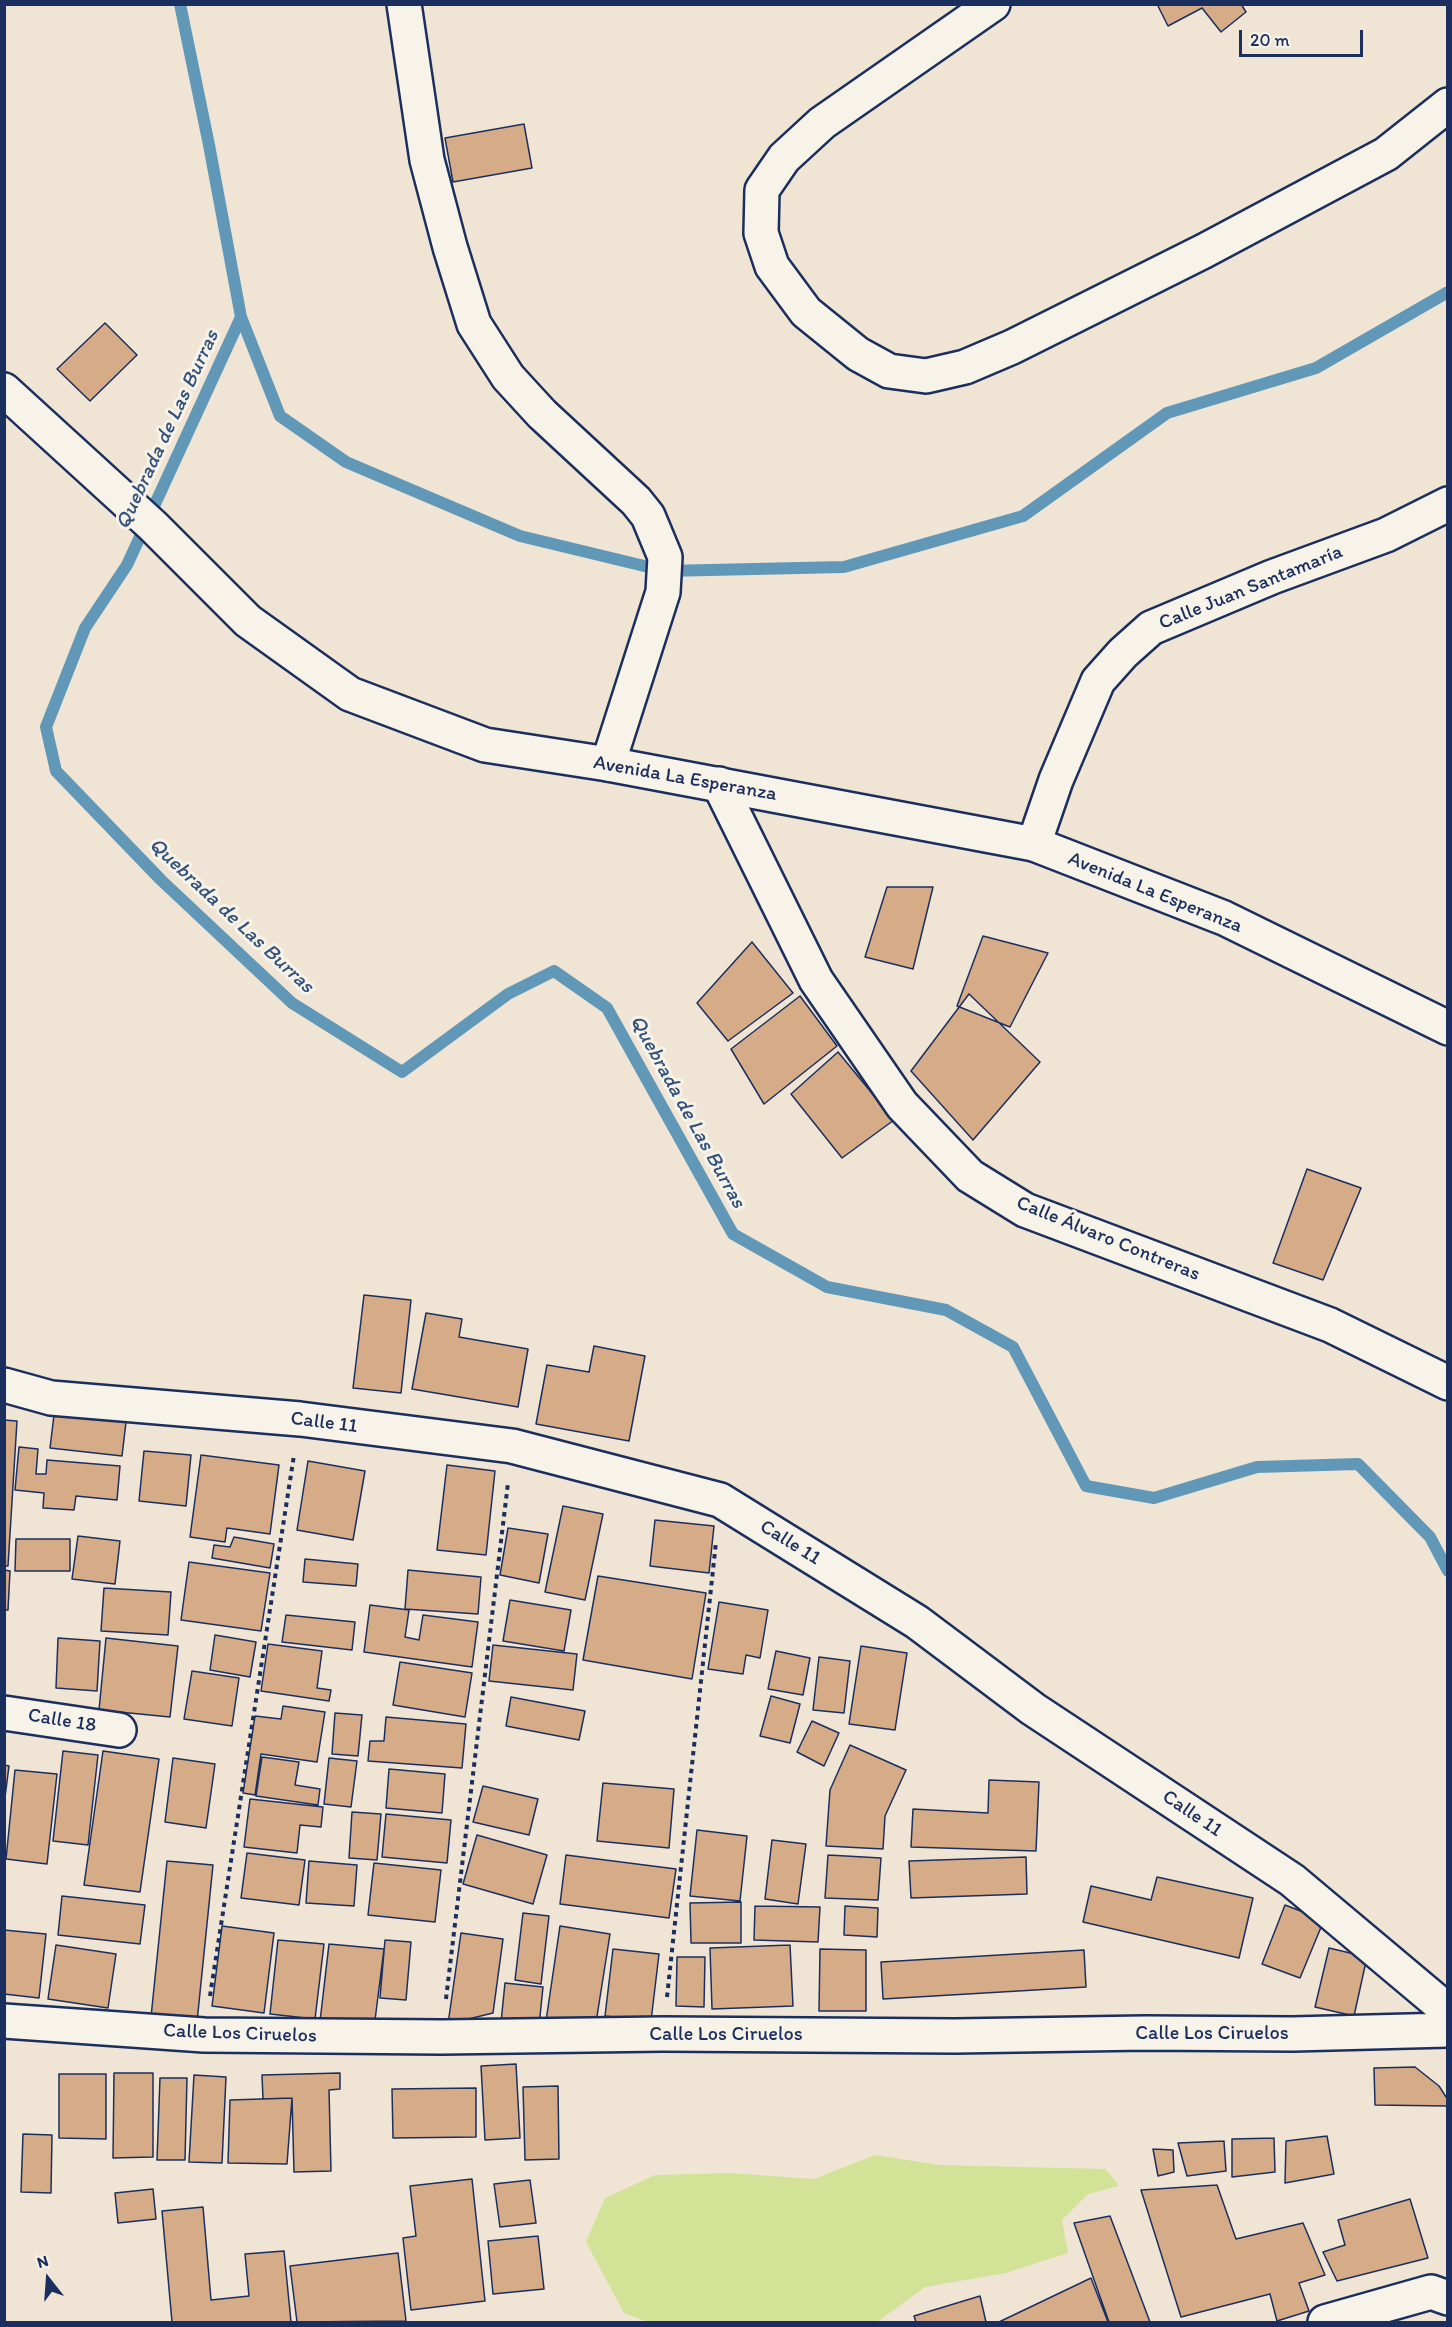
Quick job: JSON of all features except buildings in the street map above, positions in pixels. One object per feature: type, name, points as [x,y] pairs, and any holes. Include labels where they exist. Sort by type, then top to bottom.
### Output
[{"type":"street","points":[[404,4],[428,160],[450,247],[474,324],[508,378],[542,414],[636,501],[648,516],[664,557],[663,592],[658,611],[608,764]]},
{"type":"street","points":[[993,4],[822,123],[784,158],[762,190],[760,233],[772,266],[806,312],[858,354],[889,371],[926,376],[965,367],[1012,347],[1204,251],[1386,154],[1448,105]]},
{"type":"street","name":"Avenida La Esperanza","points":[[4,390],[153,526],[248,621],[350,694],[485,745],[608,764],[1034,844],[1224,918],[1448,1028]]},
{"type":"street","name":"Calle Juan Santamaría","points":[[1034,844],[1056,780],[1098,681],[1123,653],[1151,628],[1272,578],[1386,535],[1448,504]]},
{"type":"street","name":"Calle Álvaro Contreras","points":[[718,784],[816,980],[902,1105],[970,1176],[1025,1210],[1330,1325],[1448,1383]]},
{"type":"street","name":"Calle 11","points":[[4,1385],[51,1398],[300,1419],[512,1446],[720,1500],[917,1622],[1033,1709],[1292,1880],[1448,2011]]},
{"type":"street","name":"Calle 18","points":[[4,1713],[119,1730]]},
{"type":"street","name":"Calle Los Ciruelos","points":[[4,2021],[204,2035],[442,2037],[663,2034],[955,2036],[1145,2033],[1293,2034],[1448,2030]]},
{"type":"street","points":[[1325,2322],[1431,2292],[1448,2298]]},
{"type":"path","points":[[204,2035],[300,1419]]},
{"type":"path","points":[[442,2037],[512,1446]]},
{"type":"path","points":[[663,2034],[720,1500]]},
{"type":"green space","points":[[875,2155],[939,2165],[1106,2169],[1119,2186],[1088,2194],[1062,2220],[1068,2253],[1006,2273],[925,2287],[877,2322],[648,2322],[624,2313],[586,2242],[605,2198],[655,2175],[730,2173],[814,2179]]},
{"type":"waterway","name":"Quebrada de Las Burras","points":[[180,4],[241,317],[127,565],[85,628],[46,727],[56,771],[161,880],[292,1003],[402,1072],[508,994],[554,971],[607,1008],[733,1234],[827,1287],[946,1310],[1013,1347],[1086,1486],[1154,1498],[1257,1467],[1358,1464],[1430,1537],[1448,1571]]},
{"type":"waterway","points":[[241,317],[280,416],[346,462],[520,536],[665,571],[844,567],[1023,516],[1167,413],[1316,368],[1448,292]]}]
